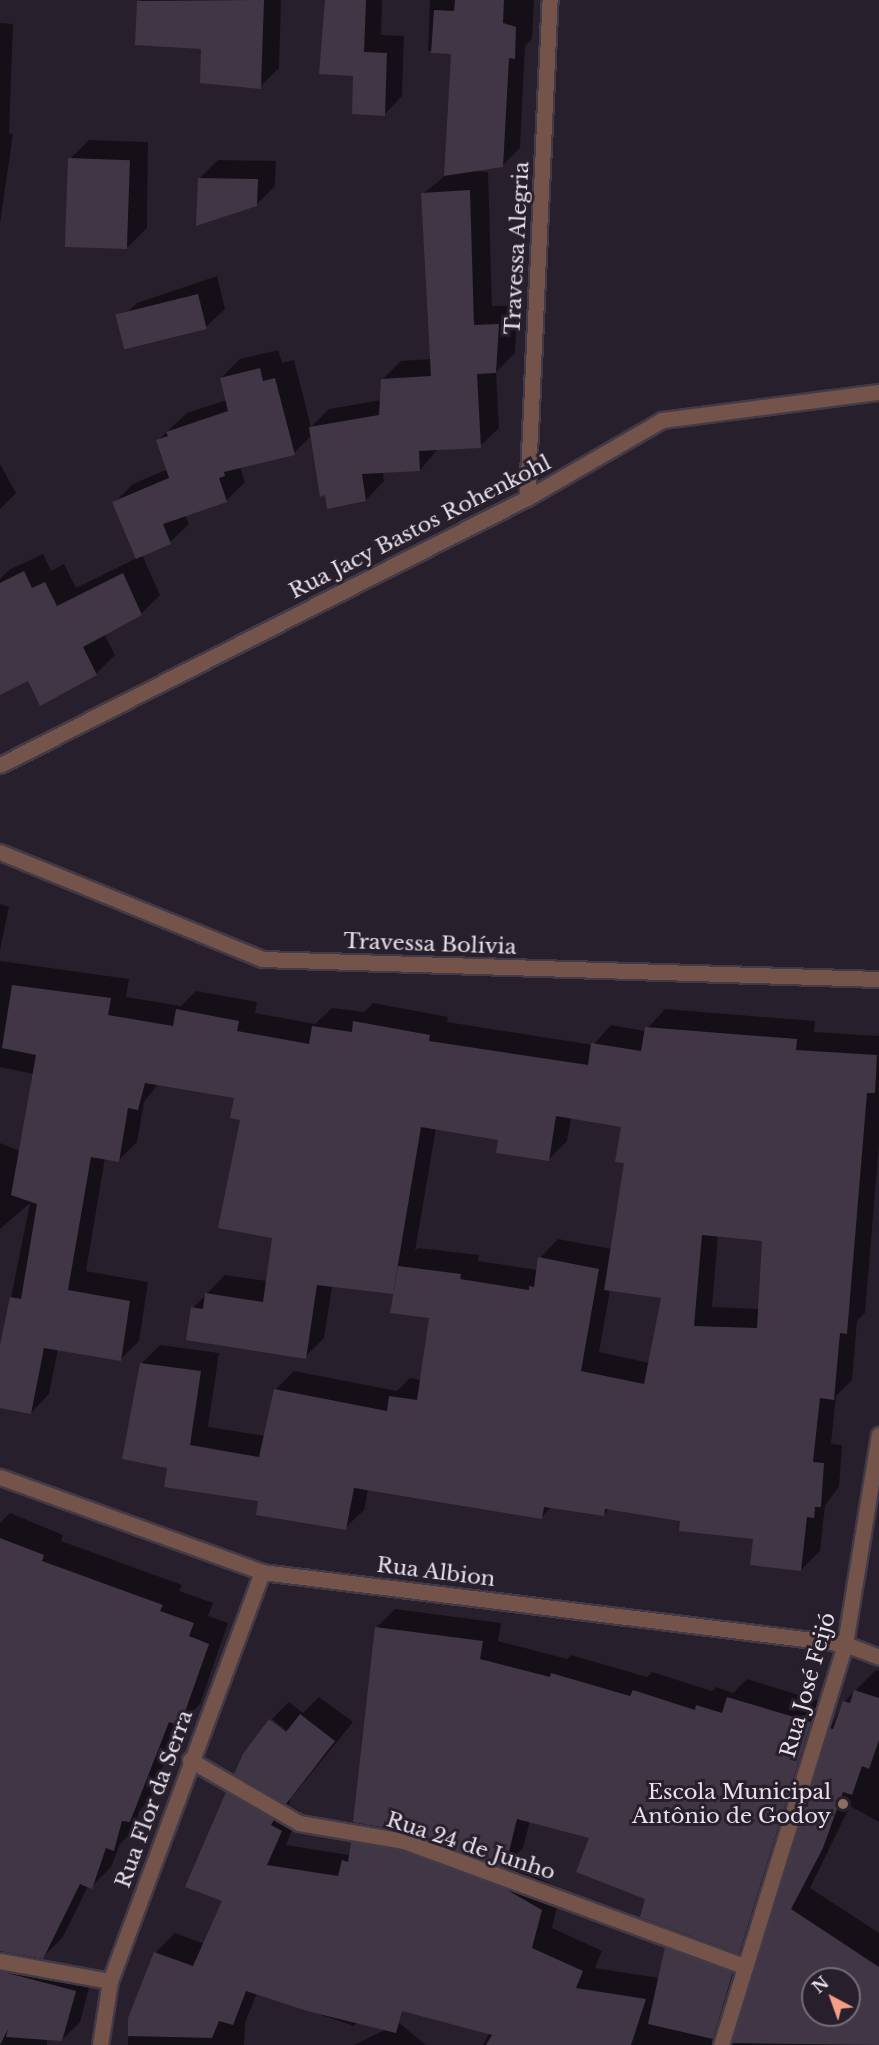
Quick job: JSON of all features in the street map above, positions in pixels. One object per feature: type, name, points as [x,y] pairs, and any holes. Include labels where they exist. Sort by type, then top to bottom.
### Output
[{"type":"street","name":"Travessa Alegria","points":[[527,498],[550,0]]},
{"type":"street","name":"Rua Jacy Bastos Rohenkohl","points":[[0,765],[527,498],[662,420],[879,392]]},
{"type":"street","name":"Travessa Bolívia","points":[[0,852],[262,959],[879,979]]},
{"type":"street","name":"Rua José Feijó","points":[[721,2045],[845,1644],[879,1435]]},
{"type":"street","name":"Rua Albion","points":[[0,1478],[262,1572],[845,1644],[879,1657]]},
{"type":"street","name":"Rua Flor da Serra","points":[[100,2045],[110,1981],[190,1760],[262,1572]]},
{"type":"street","name":"Rua 24 de Junho","points":[[190,1760],[299,1823],[404,1841],[744,1966]]},
{"type":"street","points":[[0,1961],[110,1981]]},
{"type":"building","points":[[264,0],[261,89],[200,83],[201,49],[135,45],[137,1]]},
{"type":"building","points":[[325,0],[366,0],[364,52],[387,53],[385,116],[352,114],[353,76],[319,74]]},
{"type":"building","points":[[455,0],[504,0],[503,23],[516,27],[515,59],[509,58],[503,167],[444,176],[451,54],[431,53],[434,10],[454,11]]},
{"type":"building","points":[[68,158],[130,160],[127,249],[65,247]]},
{"type":"building","points":[[198,178],[258,179],[257,206],[196,226]]},
{"type":"building","points":[[470,190],[474,325],[499,324],[496,373],[477,374],[481,448],[419,451],[420,471],[362,474],[366,501],[327,509],[325,495],[320,497],[309,427],[379,415],[381,379],[431,376],[421,193]]},
{"type":"building","points":[[198,294],[207,329],[124,349],[116,315]]},
{"type":"building","points":[[260,368],[263,381],[275,378],[295,455],[224,472],[225,476],[219,478],[227,502],[163,524],[171,544],[136,559],[112,502],[169,478],[156,440],[168,436],[166,432],[228,411],[220,378]]},
{"type":"building","points":[[24,571],[32,588],[45,582],[57,606],[123,573],[142,615],[83,647],[97,675],[40,706],[28,681],[0,695],[0,583]]},
{"type":"building","points":[[12,985],[111,998],[108,1015],[173,1026],[176,1009],[239,1021],[237,1031],[309,1044],[312,1026],[352,1032],[353,1021],[430,1035],[429,1041],[588,1065],[591,1043],[641,1051],[645,1027],[797,1039],[796,1050],[877,1055],[875,1093],[867,1093],[847,1334],[840,1333],[834,1400],[820,1398],[813,1462],[824,1463],[821,1507],[815,1507],[814,1518],[807,1517],[801,1571],[750,1565],[753,1539],[679,1531],[680,1521],[605,1509],[604,1516],[544,1507],[542,1519],[354,1488],[346,1530],[256,1515],[258,1501],[164,1487],[167,1468],[122,1459],[140,1363],[201,1371],[190,1445],[259,1457],[274,1389],[387,1411],[389,1396],[417,1400],[429,1318],[390,1313],[398,1266],[461,1274],[460,1279],[529,1290],[529,1286],[534,1287],[538,1257],[599,1269],[581,1371],[644,1384],[661,1298],[604,1290],[624,1163],[615,1162],[621,1127],[556,1116],[549,1161],[496,1153],[498,1140],[421,1127],[393,1294],[317,1285],[306,1359],[186,1340],[191,1307],[203,1309],[205,1293],[263,1302],[272,1238],[218,1228],[240,1120],[230,1118],[234,1098],[145,1083],[138,1110],[128,1108],[119,1162],[91,1157],[68,1290],[130,1301],[121,1361],[44,1348],[31,1414],[0,1408],[0,1345],[10,1297],[21,1299],[37,1204],[11,1195],[36,1055],[2,1048]],"holes":[[[702,1235],[762,1241],[757,1328],[694,1326]]]},
{"type":"building","points":[[0,1538],[44,1555],[42,1561],[163,1605],[160,1611],[194,1623],[189,1636],[209,1644],[180,1726],[169,1722],[130,1822],[122,1821],[114,1851],[106,1848],[92,1889],[80,1884],[43,1959],[0,1951]]},
{"type":"building","points":[[375,1627],[483,1641],[480,1659],[550,1677],[551,1673],[630,1696],[633,1690],[695,1710],[696,1705],[722,1713],[727,1697],[811,1722],[739,1954],[640,1917],[645,1899],[576,1872],[589,1838],[517,1819],[505,1868],[407,1832],[353,1822]]},
{"type":"building","points":[[854,1690],[879,1698],[879,1740],[869,1769],[862,1766],[852,1795],[843,1792],[823,1848],[791,1909],[879,1967],[879,2045],[732,2043],[829,1728],[833,1729],[843,1701],[850,1703]]},
{"type":"building","points":[[300,1714],[335,1741],[286,1804],[234,1774],[243,1754],[269,1719],[286,1732]]},
{"type":"building","points":[[226,1792],[274,1820],[271,1825],[282,1831],[267,1865],[338,1876],[342,1860],[348,1862],[351,1842],[401,1850],[502,1887],[542,1910],[532,1948],[583,1971],[576,1988],[646,1999],[631,2045],[486,2045],[492,2035],[402,2011],[396,2033],[307,2011],[246,1991],[233,2025],[219,2021],[212,2038],[128,2036],[128,2018],[154,1952],[193,1966],[222,1901],[185,1887]]},
{"type":"building","points":[[665,1947],[733,1972],[713,2039],[648,2024]]},
{"type":"building","points":[[0,1971],[76,1991],[62,2041],[6,2037],[8,2029],[0,2045]]},
{"type":"place","name":"Escola Municipal Antônio de Godoy","points":[[843,1804]]}]
